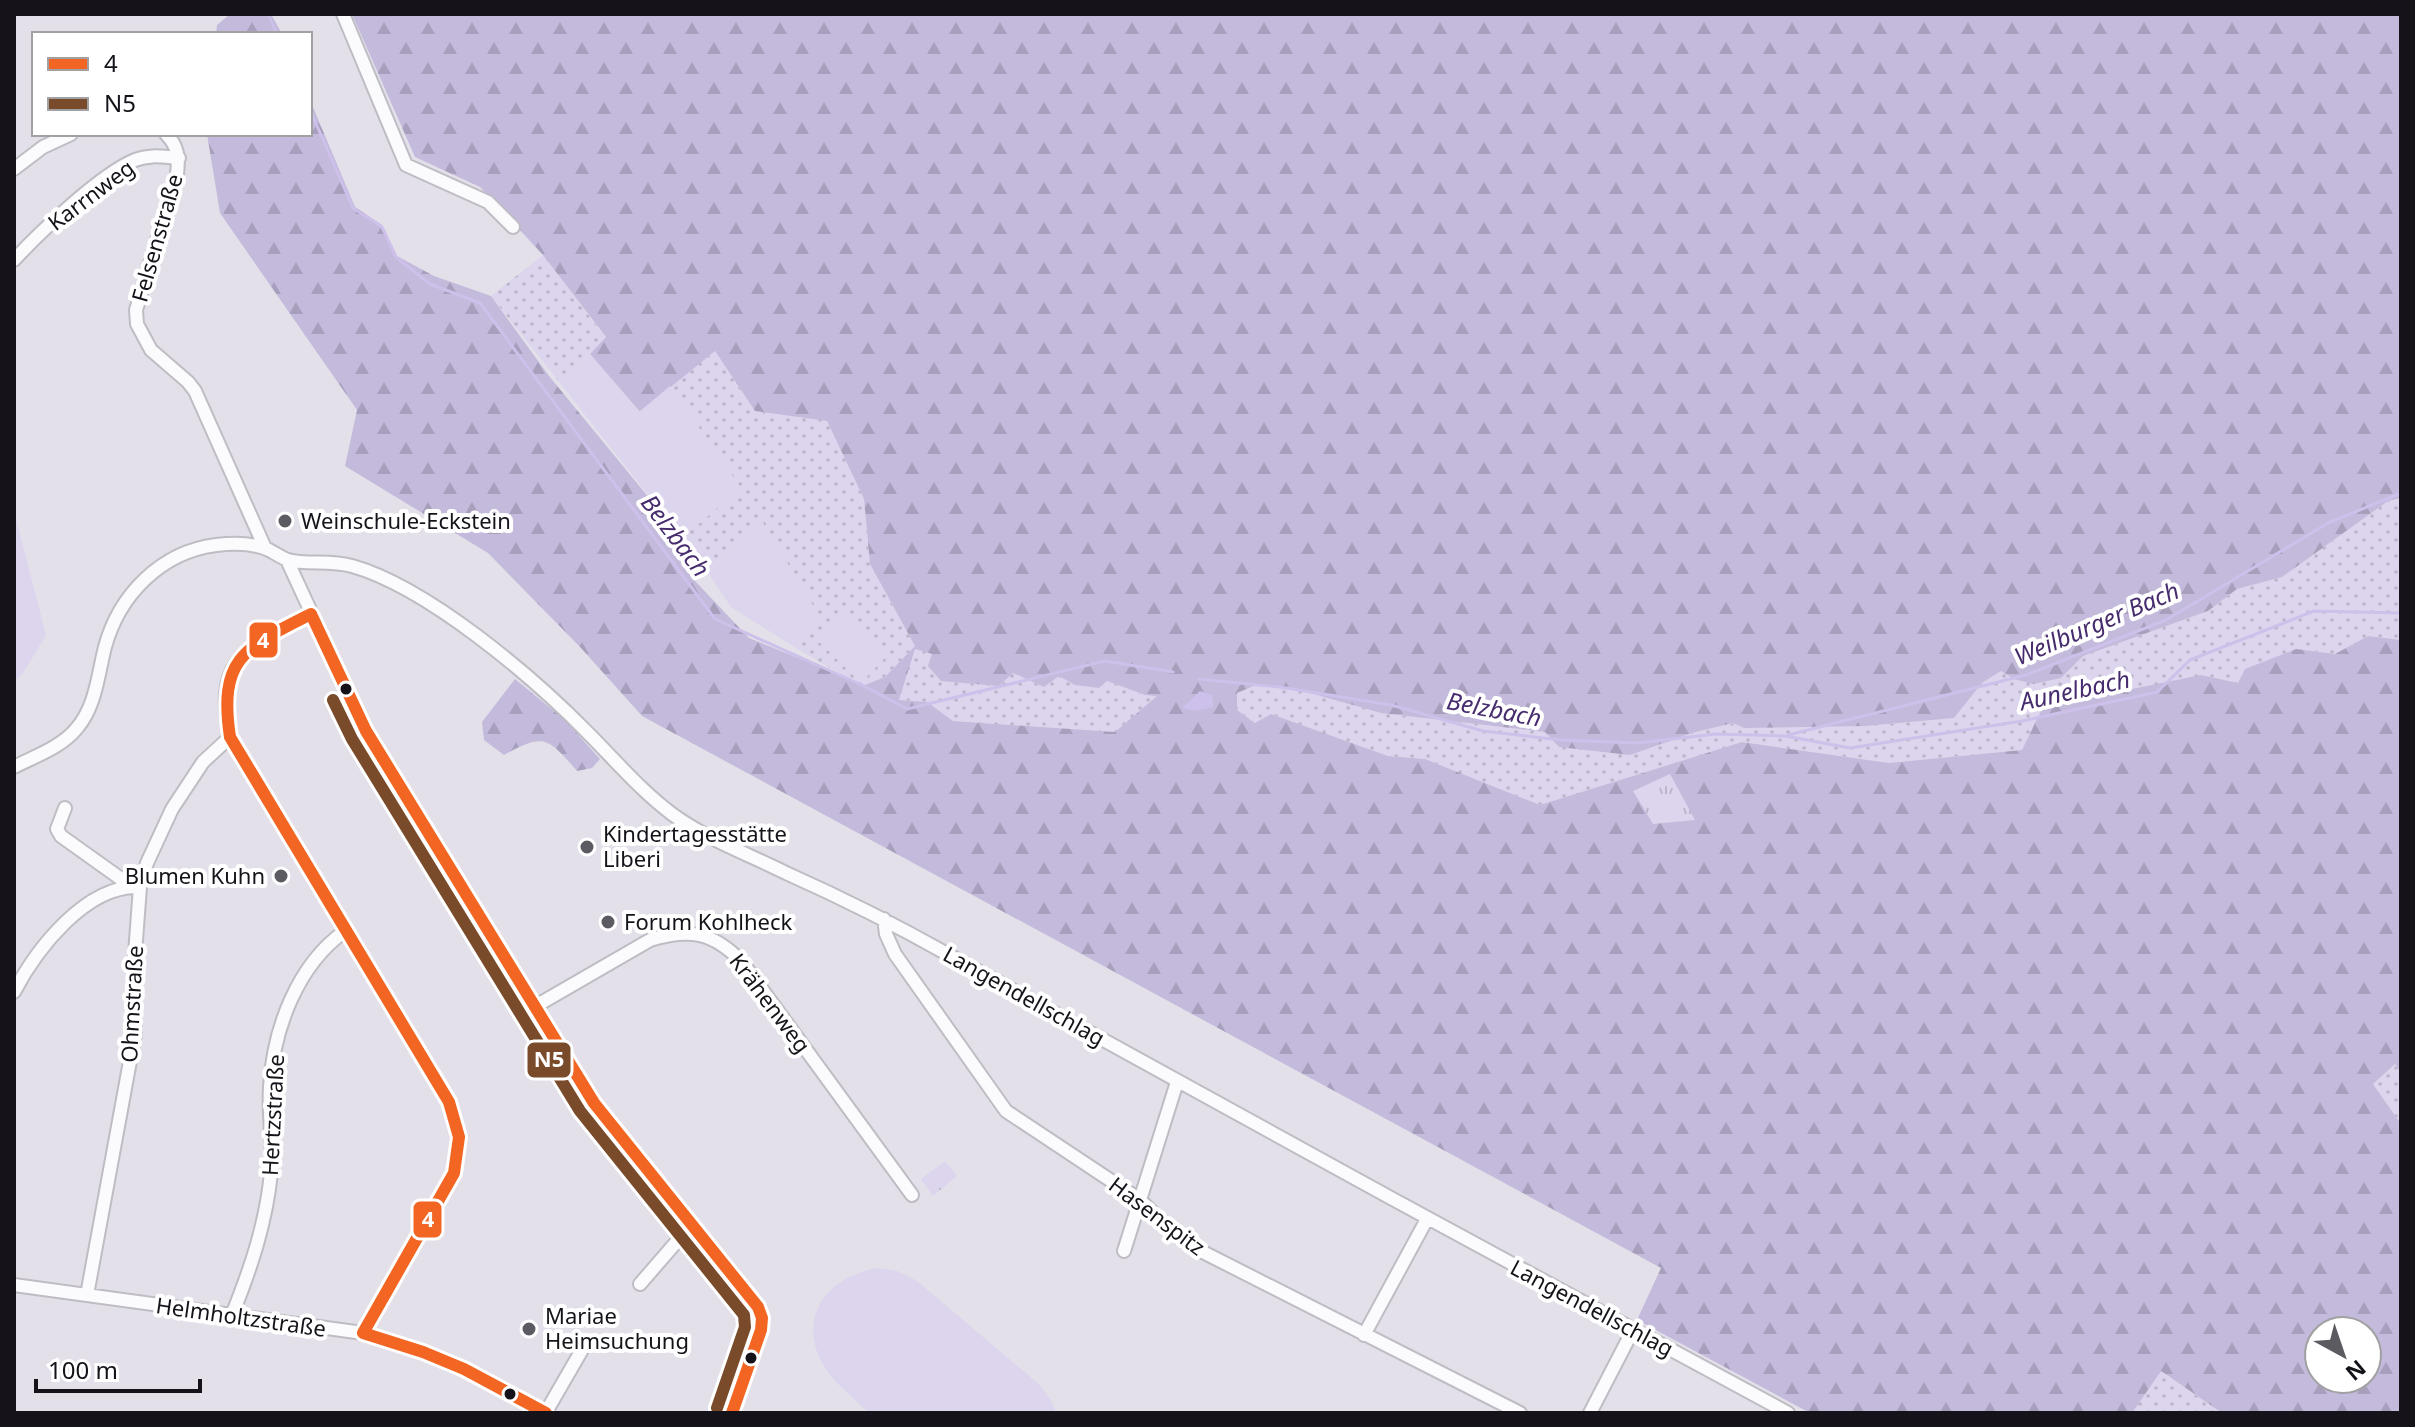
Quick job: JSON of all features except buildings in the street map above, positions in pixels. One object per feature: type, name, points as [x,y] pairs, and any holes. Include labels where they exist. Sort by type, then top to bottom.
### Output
[{"type":"street","points":[[343,14],[406,165],[488,202],[513,227]]},
{"type":"street","points":[[14,169],[43,147],[67,136]]},
{"type":"street","name":"Felsenstraße","points":[[168,136],[176,147],[179,158],[177,174],[137,299],[137,324],[151,350],[195,391],[265,548]]},
{"type":"street","name":"Karrnweg","points":[[14,260],[37,236],[123,166],[152,156],[179,158]]},
{"type":"street","points":[[14,767],[66,739],[79,726],[89,711],[115,618],[146,577],[166,562],[214,545],[240,544],[265,548],[287,560],[366,731],[594,1103],[758,1307],[762,1318],[761,1330],[732,1413]]},
{"type":"street","name":"Langendellschlag","points":[[287,560],[326,561],[352,566],[406,589],[479,638],[524,673],[622,770],[676,817],[701,832],[884,919],[1427,1219],[1788,1413]]},
{"type":"street","points":[[311,614],[261,639],[243,653],[230,671],[224,693],[230,737],[449,1102],[459,1137],[454,1173],[363,1333]]},
{"type":"street","name":"Ohmstraße","points":[[87,1295],[135,1034],[135,887],[172,809],[203,762],[230,737]]},
{"type":"street","points":[[65,808],[57,829],[61,836],[135,887]]},
{"type":"street","points":[[14,992],[39,950],[64,924],[109,892],[135,887]]},
{"type":"street","name":"Hasenspitz","points":[[884,919],[886,934],[895,954],[1006,1111],[1140,1200],[1193,1247],[1520,1413]]},
{"type":"street","name":"Hertzstraße","points":[[232,1315],[253,1263],[268,1198],[273,1142],[270,1089],[279,1032],[305,975],[320,952],[345,931]]},
{"type":"street","name":"Krähenweg","points":[[534,1007],[650,940],[670,934],[691,933],[717,941],[742,962],[912,1195]]},
{"type":"street","points":[[1124,1251],[1177,1082]]},
{"type":"street","points":[[1364,1335],[1427,1219]]},
{"type":"street","points":[[640,1284],[692,1224]]},
{"type":"street","name":"Helmholtzstraße","points":[[14,1285],[363,1333],[464,1369],[546,1412]]},
{"type":"street","points":[[1590,1413],[1633,1330]]},
{"type":"street","points":[[546,1412],[583,1348]]},
{"type":"green space","points":[[230,14],[271,14],[281,32],[216,32],[217,25]]},
{"type":"green space","points":[[352,14],[2401,14],[2401,498],[2388,501],[2282,577],[2237,589],[2208,611],[2083,656],[2061,678],[2033,684],[2014,679],[2001,671],[1982,683],[1954,718],[1866,726],[1744,728],[1733,723],[1692,733],[1630,755],[1559,747],[1545,732],[1381,713],[1292,688],[1256,685],[1237,693],[1237,710],[1255,723],[1271,714],[1388,756],[1425,759],[1540,805],[1742,742],[1889,763],[2022,750],[2043,707],[2201,675],[2238,683],[2245,669],[2296,649],[2335,654],[2368,636],[2401,640],[2401,1073],[2395,1064],[2373,1084],[2401,1124],[2401,1413],[2222,1413],[2161,1371],[2132,1413],[1810,1413],[1637,1320],[1661,1268],[642,716],[488,553],[345,466],[357,410],[220,213],[207,136],[312,136],[312,105],[355,207],[382,225],[397,256],[434,276],[491,296],[549,376],[673,527],[695,581],[749,638],[865,685],[885,677],[915,646],[870,564],[864,499],[827,421],[755,411],[715,351],[640,412],[590,354],[606,337],[543,255],[480,187],[415,157]],"holes":[[[915,649],[932,654],[928,666],[941,681],[999,686],[1013,673],[1044,687],[1059,676],[1075,685],[1099,688],[1107,681],[1145,695],[1157,696],[1115,732],[953,721],[927,702],[899,700]]]},
{"type":"green space","points":[[543,255],[606,338],[560,383],[491,296]]},
{"type":"green space","points":[[715,351],[755,411],[827,421],[864,499],[870,564],[915,646],[885,677],[865,685],[796,648],[821,619],[763,523],[707,573],[682,538],[741,488],[670,386]]},
{"type":"green space","points":[[590,354],[639,412],[670,386],[741,488],[682,538],[560,383]]},
{"type":"green space","points":[[2401,498],[2401,640],[2368,636],[2335,654],[2295,649],[2238,683],[2201,675],[2022,750],[1889,763],[1742,742],[1540,805],[1425,759],[1388,756],[1271,714],[1255,723],[1237,710],[1237,693],[1256,685],[1292,688],[1381,713],[1545,732],[1692,733],[1734,723],[1744,728],[1866,726],[1954,718],[1982,683],[2001,671],[2014,679],[2061,678],[2083,656],[2208,611],[2237,589],[2282,577],[2388,501]]},
{"type":"green space","points":[[14,511],[46,635],[22,675],[14,681]]},
{"type":"green space","points":[[763,523],[821,619],[796,648],[731,607],[708,573]]},
{"type":"green space","points":[[838,612],[885,658],[861,683],[814,637]]},
{"type":"green space","points":[[915,649],[1013,673],[1044,687],[1059,676],[1107,681],[1145,695],[1158,695],[1116,732],[953,721],[927,702],[899,700]]},
{"type":"green space","points":[[515,679],[565,720],[600,759],[592,768],[577,771],[559,751],[545,742],[529,743],[504,755],[484,740],[482,722]]},
{"type":"green space","points":[[1670,774],[1695,820],[1653,824],[1633,791]]},
{"type":"green space","points":[[2395,1064],[2401,1073],[2401,1124],[2373,1083]]},
{"type":"green space","points":[[945,1161],[957,1176],[933,1196],[921,1179]]},
{"type":"green space","points":[[876,1268],[897,1271],[917,1281],[1040,1385],[1056,1413],[882,1415],[862,1407],[830,1375],[819,1357],[814,1338],[814,1319],[821,1302],[834,1288],[852,1276]]},
{"type":"green space","points":[[2160,1371],[2222,1413],[2132,1413]]},
{"type":"shaded area","points":[[1200,691],[1212,695],[1214,707],[1195,711],[1182,708]]},
{"type":"waterway","name":"Belzbach","points":[[268,14],[276,32]]},
{"type":"waterway","name":"Belzbach","points":[[312,115],[353,208],[382,227],[396,257],[430,284],[480,303],[715,619],[864,686],[907,709],[1105,661],[1173,672]]},
{"type":"waterway","name":"Weilburger Bach","points":[[1788,735],[2026,675],[2166,620],[2328,523],[2401,493]]},
{"type":"waterway","name":"Aunelbach","points":[[1199,679],[1280,687],[1391,705],[1483,731],[1560,740],[1637,743],[1716,734],[1785,736],[1850,748],[2022,721],[2157,692],[2190,660],[2314,611],[2401,613]]},
{"type":"transit line","name":"4","points":[[546,1413],[464,1369],[363,1333],[454,1173],[459,1137],[449,1102],[230,737],[228,689],[233,672],[242,658],[269,636],[311,614],[366,731],[594,1103],[758,1307],[762,1318],[761,1330],[732,1413]]},
{"type":"transit line","name":"N5","points":[[333,700],[352,739],[580,1111],[744,1315],[745,1327],[717,1408]]},
{"type":"place","name":"Weinschule-Eckstein","points":[[285,521]]},
{"type":"place","name":"Kindertagesstätte Liberi","points":[[587,847]]},
{"type":"place","name":"Blumen Kuhn","points":[[281,876]]},
{"type":"place","name":"Forum Kohlheck","points":[[608,922]]},
{"type":"place","name":"Mariae Heimsuchung","points":[[529,1329]]}]
